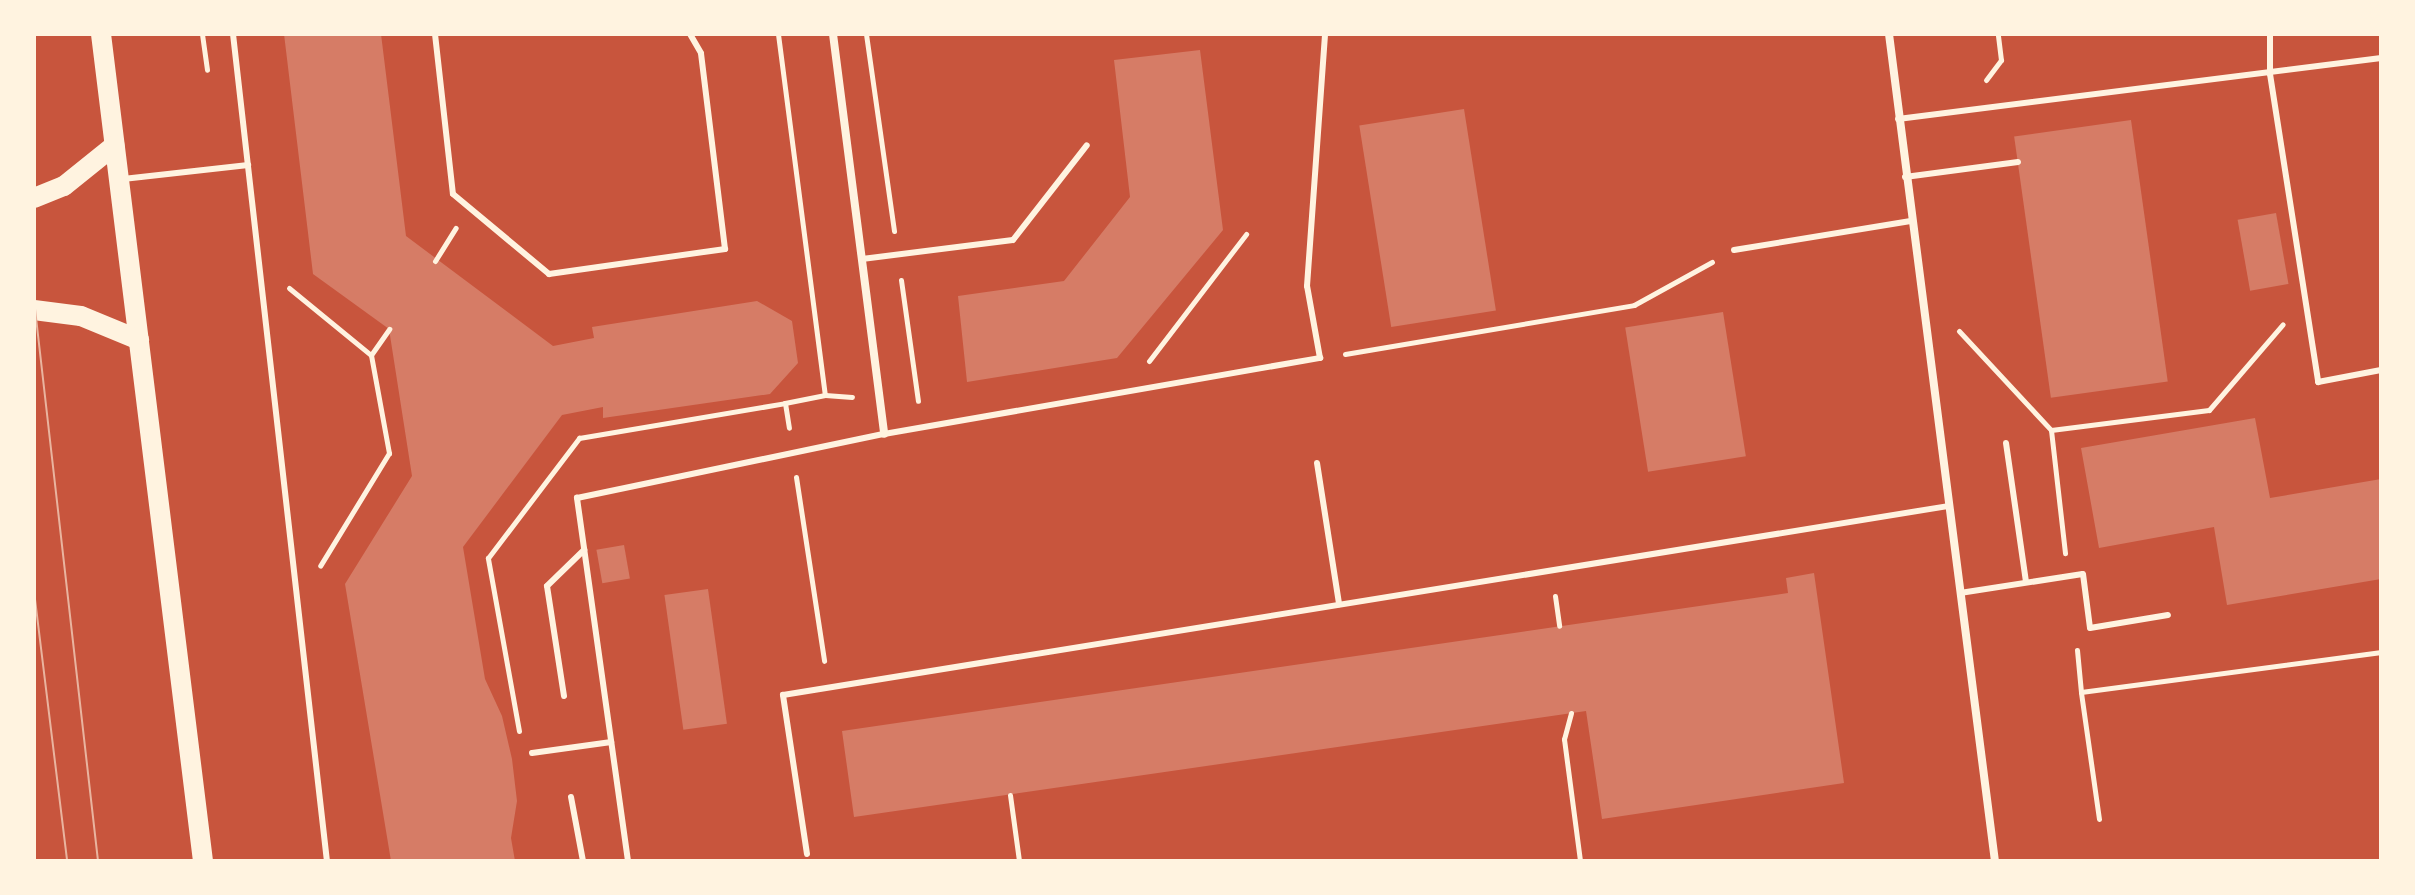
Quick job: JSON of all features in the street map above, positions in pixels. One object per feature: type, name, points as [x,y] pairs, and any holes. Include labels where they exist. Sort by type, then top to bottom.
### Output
[{"type":"main road","points":[[101,34],[203,861]]},
{"type":"main road","points":[[34,198],[64,186],[115,145]]},
{"type":"main road","points":[[34,310],[81,316],[139,340]]},
{"type":"street","points":[[833,34],[884,434]]},
{"type":"street","points":[[1889,34],[1995,861]]},
{"type":"lane","points":[[233,34],[327,861]]},
{"type":"lane","points":[[435,34],[453,194],[549,274],[725,249],[701,53],[690,34]]},
{"type":"lane","points":[[628,861],[577,498],[884,434],[1320,358],[1307,286],[1325,34]]},
{"type":"lane","points":[[2270,34],[2270,74],[2318,382],[2381,370]]},
{"type":"lane","points":[[1898,119],[2381,58]]},
{"type":"lane","points":[[862,259],[1013,240],[1087,145]]},
{"type":"lane","points":[[1905,177],[2018,162]]},
{"type":"lane","points":[[119,180],[248,165]]},
{"type":"lane","points":[[1734,250],[1911,221]]},
{"type":"lane","points":[[2006,443],[2026,582]]},
{"type":"lane","points":[[1317,463],[1339,604]]},
{"type":"lane","points":[[807,854],[783,695],[1948,506]]},
{"type":"lane","points":[[564,696],[547,586],[584,550]]},
{"type":"lane","points":[[1960,593],[2083,574],[2090,628],[2168,615]]},
{"type":"lane","points":[[532,753],[611,742]]},
{"type":"lane","points":[[571,797],[583,861]]},
{"type":"path","points":[[521,739],[488,558],[579,438],[825,395],[778,34]]},
{"type":"path","points":[[866,34],[919,410]]},
{"type":"path","points":[[1998,34],[2001,60]]},
{"type":"path","points":[[435,261],[461,220]]},
{"type":"path","points":[[1142,370],[1246,234]]},
{"type":"path","points":[[1320,358],[1634,305],[1734,250]]},
{"type":"path","points":[[286,286],[371,355],[389,453],[319,568]]},
{"type":"path","points":[[1959,331],[2051,430],[2209,410],[2305,300]]},
{"type":"path","points":[[371,355],[389,329]]},
{"type":"path","points":[[785,403],[800,501]]},
{"type":"path","points":[[2099,819],[2081,692],[2381,652]]},
{"type":"path","points":[[1571,713],[1564,739],[1580,860]]},
{"type":"path","points":[[1010,795],[1019,861]]},
{"type":"building","points":[[284,34],[381,34],[406,236],[553,346],[594,338],[592,327],[757,301],[792,321],[798,363],[770,394],[603,418],[603,407],[562,415],[463,547],[485,679],[502,716],[512,759],[517,801],[511,838],[515,861],[391,861],[345,584],[412,476],[389,329],[313,274]]},
{"type":"building","points":[[1200,50],[1223,230],[1117,358],[967,382],[958,296],[1064,281],[1130,197],[1114,60]]},
{"type":"building","points":[[1464,109],[1496,310],[1391,327],[1359,126]]},
{"type":"building","points":[[2131,120],[2168,381],[2051,398],[2014,136]]},
{"type":"building","points":[[2276,213],[2289,284],[2250,291],[2238,220]]},
{"type":"building","points":[[1723,312],[1746,456],[1648,472],[1625,327]]},
{"type":"building","points":[[2255,418],[2270,498],[2381,479],[2381,579],[2227,605],[2214,527],[2099,548],[2081,448]]},
{"type":"building","points":[[624,545],[630,578],[602,583],[596,550]]},
{"type":"building","points":[[1814,573],[1844,783],[1602,819],[1586,711],[854,817],[842,731],[1788,593],[1786,578]]},
{"type":"building","points":[[708,589],[727,724],[683,730],[664,595]]},
{"type":"tram line","points":[[34,300],[98,861]]},
{"type":"tram line","points":[[34,591],[67,861]]}]
